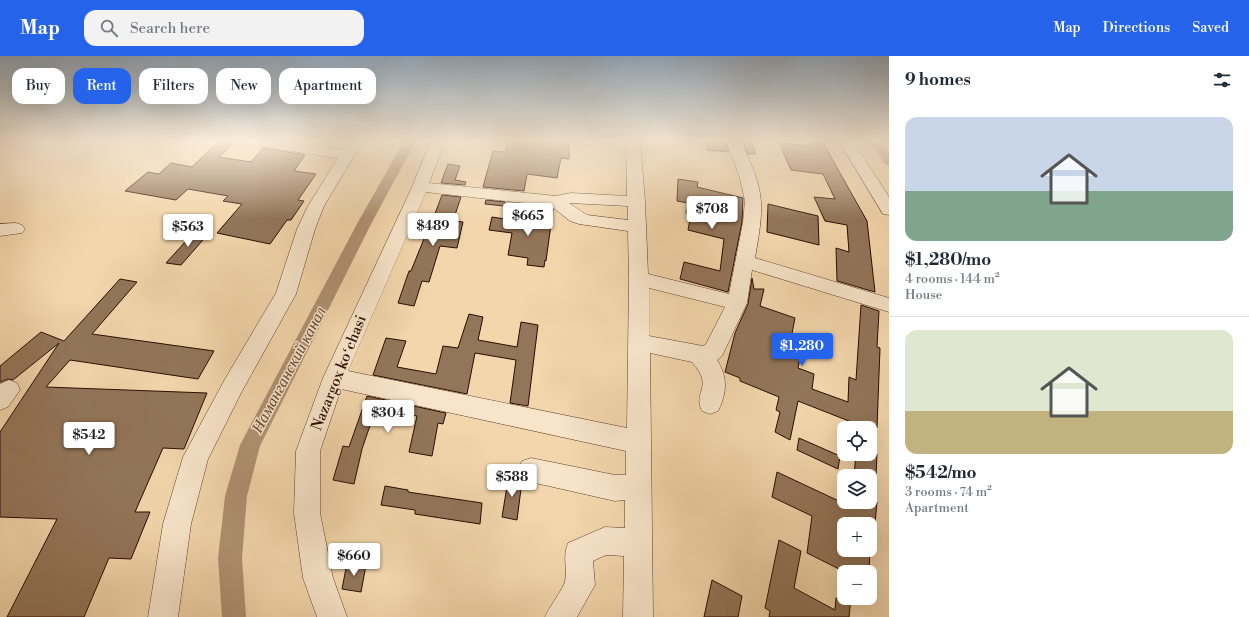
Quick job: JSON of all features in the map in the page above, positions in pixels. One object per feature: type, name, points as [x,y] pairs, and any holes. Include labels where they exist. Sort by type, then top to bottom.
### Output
[{"type":"street","points":[[163,617],[177,524],[196,457],[233,386],[286,294],[299,258],[306,229],[316,206],[340,167]]},
{"type":"street","name":"Nazargox koʻchasi","points":[[332,617],[318,578],[307,514],[308,451],[334,378],[428,167]]},
{"type":"street","points":[[635,167],[639,279],[638,617]]},
{"type":"street","points":[[638,342],[707,356],[714,350],[737,303],[752,222],[753,201],[744,167]]},
{"type":"street","points":[[862,167],[889,210]]},
{"type":"street","points":[[420,187],[556,201],[571,198],[637,201]]},
{"type":"street","points":[[556,201],[576,217],[585,220],[637,227]]},
{"type":"street","points":[[744,261],[889,305]]},
{"type":"street","points":[[639,279],[737,303]]},
{"type":"street","points":[[699,355],[713,372],[715,378],[716,384],[710,404]]},
{"type":"street","points":[[334,378],[638,442]]},
{"type":"street","points":[[531,470],[615,488],[638,487]]},
{"type":"street","points":[[560,617],[580,585],[578,554],[604,541],[638,542]]},
{"type":"building","points":[[166,167],[297,167],[294,171],[316,174],[298,200],[304,201],[291,220],[287,220],[270,244],[217,233],[242,204],[223,201],[228,196],[188,189],[176,200],[125,191],[148,172],[159,174]]},
{"type":"building","points":[[447,167],[460,167],[455,180],[466,182],[465,185],[441,183]]},
{"type":"building","points":[[489,167],[559,167],[557,178],[527,174],[524,191],[483,187]]},
{"type":"building","points":[[790,167],[837,167],[867,221],[875,292],[837,281],[836,248],[849,252],[847,225],[825,221],[814,197],[835,199],[823,174],[791,170]]},
{"type":"building","points":[[678,179],[698,182],[697,187],[743,198],[742,222],[728,292],[680,279],[684,262],[720,271],[724,239],[688,230],[691,214],[686,213],[688,203],[677,201]]},
{"type":"building","points":[[442,195],[461,197],[453,221],[463,222],[457,248],[440,246],[429,282],[422,281],[414,306],[398,303],[409,271],[411,271]]},
{"type":"building","points":[[486,200],[505,202],[504,206],[485,204]]},
{"type":"building","points":[[768,204],[818,216],[819,245],[767,232]]},
{"type":"building","points":[[540,206],[553,209],[544,267],[527,265],[528,258],[508,255],[512,233],[489,230],[492,217],[538,224]]},
{"type":"building","points":[[196,230],[209,233],[181,265],[166,263]]},
{"type":"building","points":[[752,278],[754,289],[764,289],[760,306],[795,318],[788,354],[800,358],[798,368],[814,374],[812,389],[848,402],[849,377],[856,380],[861,305],[879,311],[877,347],[880,348],[877,428],[877,421],[849,421],[798,401],[790,440],[775,432],[780,412],[776,410],[779,397],[740,381],[740,378],[725,372],[735,333],[748,304]]},
{"type":"building","points":[[120,279],[137,282],[92,334],[214,351],[198,379],[70,360],[46,387],[207,393],[184,449],[163,448],[135,512],[150,512],[131,559],[109,558],[84,617],[7,617],[57,519],[0,517],[0,432],[59,343],[13,380],[8,379],[0,382],[0,366],[41,332],[64,341]]},
{"type":"building","points":[[469,314],[483,317],[478,340],[517,347],[521,322],[538,325],[528,406],[510,403],[516,360],[475,353],[467,394],[373,375],[386,338],[406,341],[397,367],[436,374],[443,346],[458,348]]},
{"type":"building","points":[[367,396],[446,413],[443,424],[438,423],[432,456],[409,452],[417,416],[376,408],[362,449],[354,484],[333,480],[343,446],[349,447]]},
{"type":"building","points":[[799,438],[837,455],[837,461],[839,461],[838,469],[797,450]]},
{"type":"building","points":[[855,461],[877,461],[876,469],[855,469]]},
{"type":"building","points":[[777,472],[837,500],[837,509],[876,509],[876,517],[837,517],[837,557],[870,557],[869,565],[837,565],[837,568],[807,553],[812,516],[772,497]]},
{"type":"building","points":[[509,474],[519,476],[522,481],[517,520],[502,517]]},
{"type":"building","points":[[385,486],[408,490],[408,492],[482,503],[480,524],[415,514],[415,510],[381,505]]},
{"type":"building","points":[[779,540],[801,551],[794,588],[835,610],[836,598],[837,605],[850,605],[849,617],[769,617],[770,611],[765,608]]},
{"type":"building","points":[[347,563],[366,565],[361,592],[342,589]]},
{"type":"building","points":[[712,580],[742,596],[738,617],[704,617]]},
{"type":"waterway","name":"Наманганский канал","points":[[234,617],[230,558],[236,496],[250,445],[365,222],[395,167]]}]
